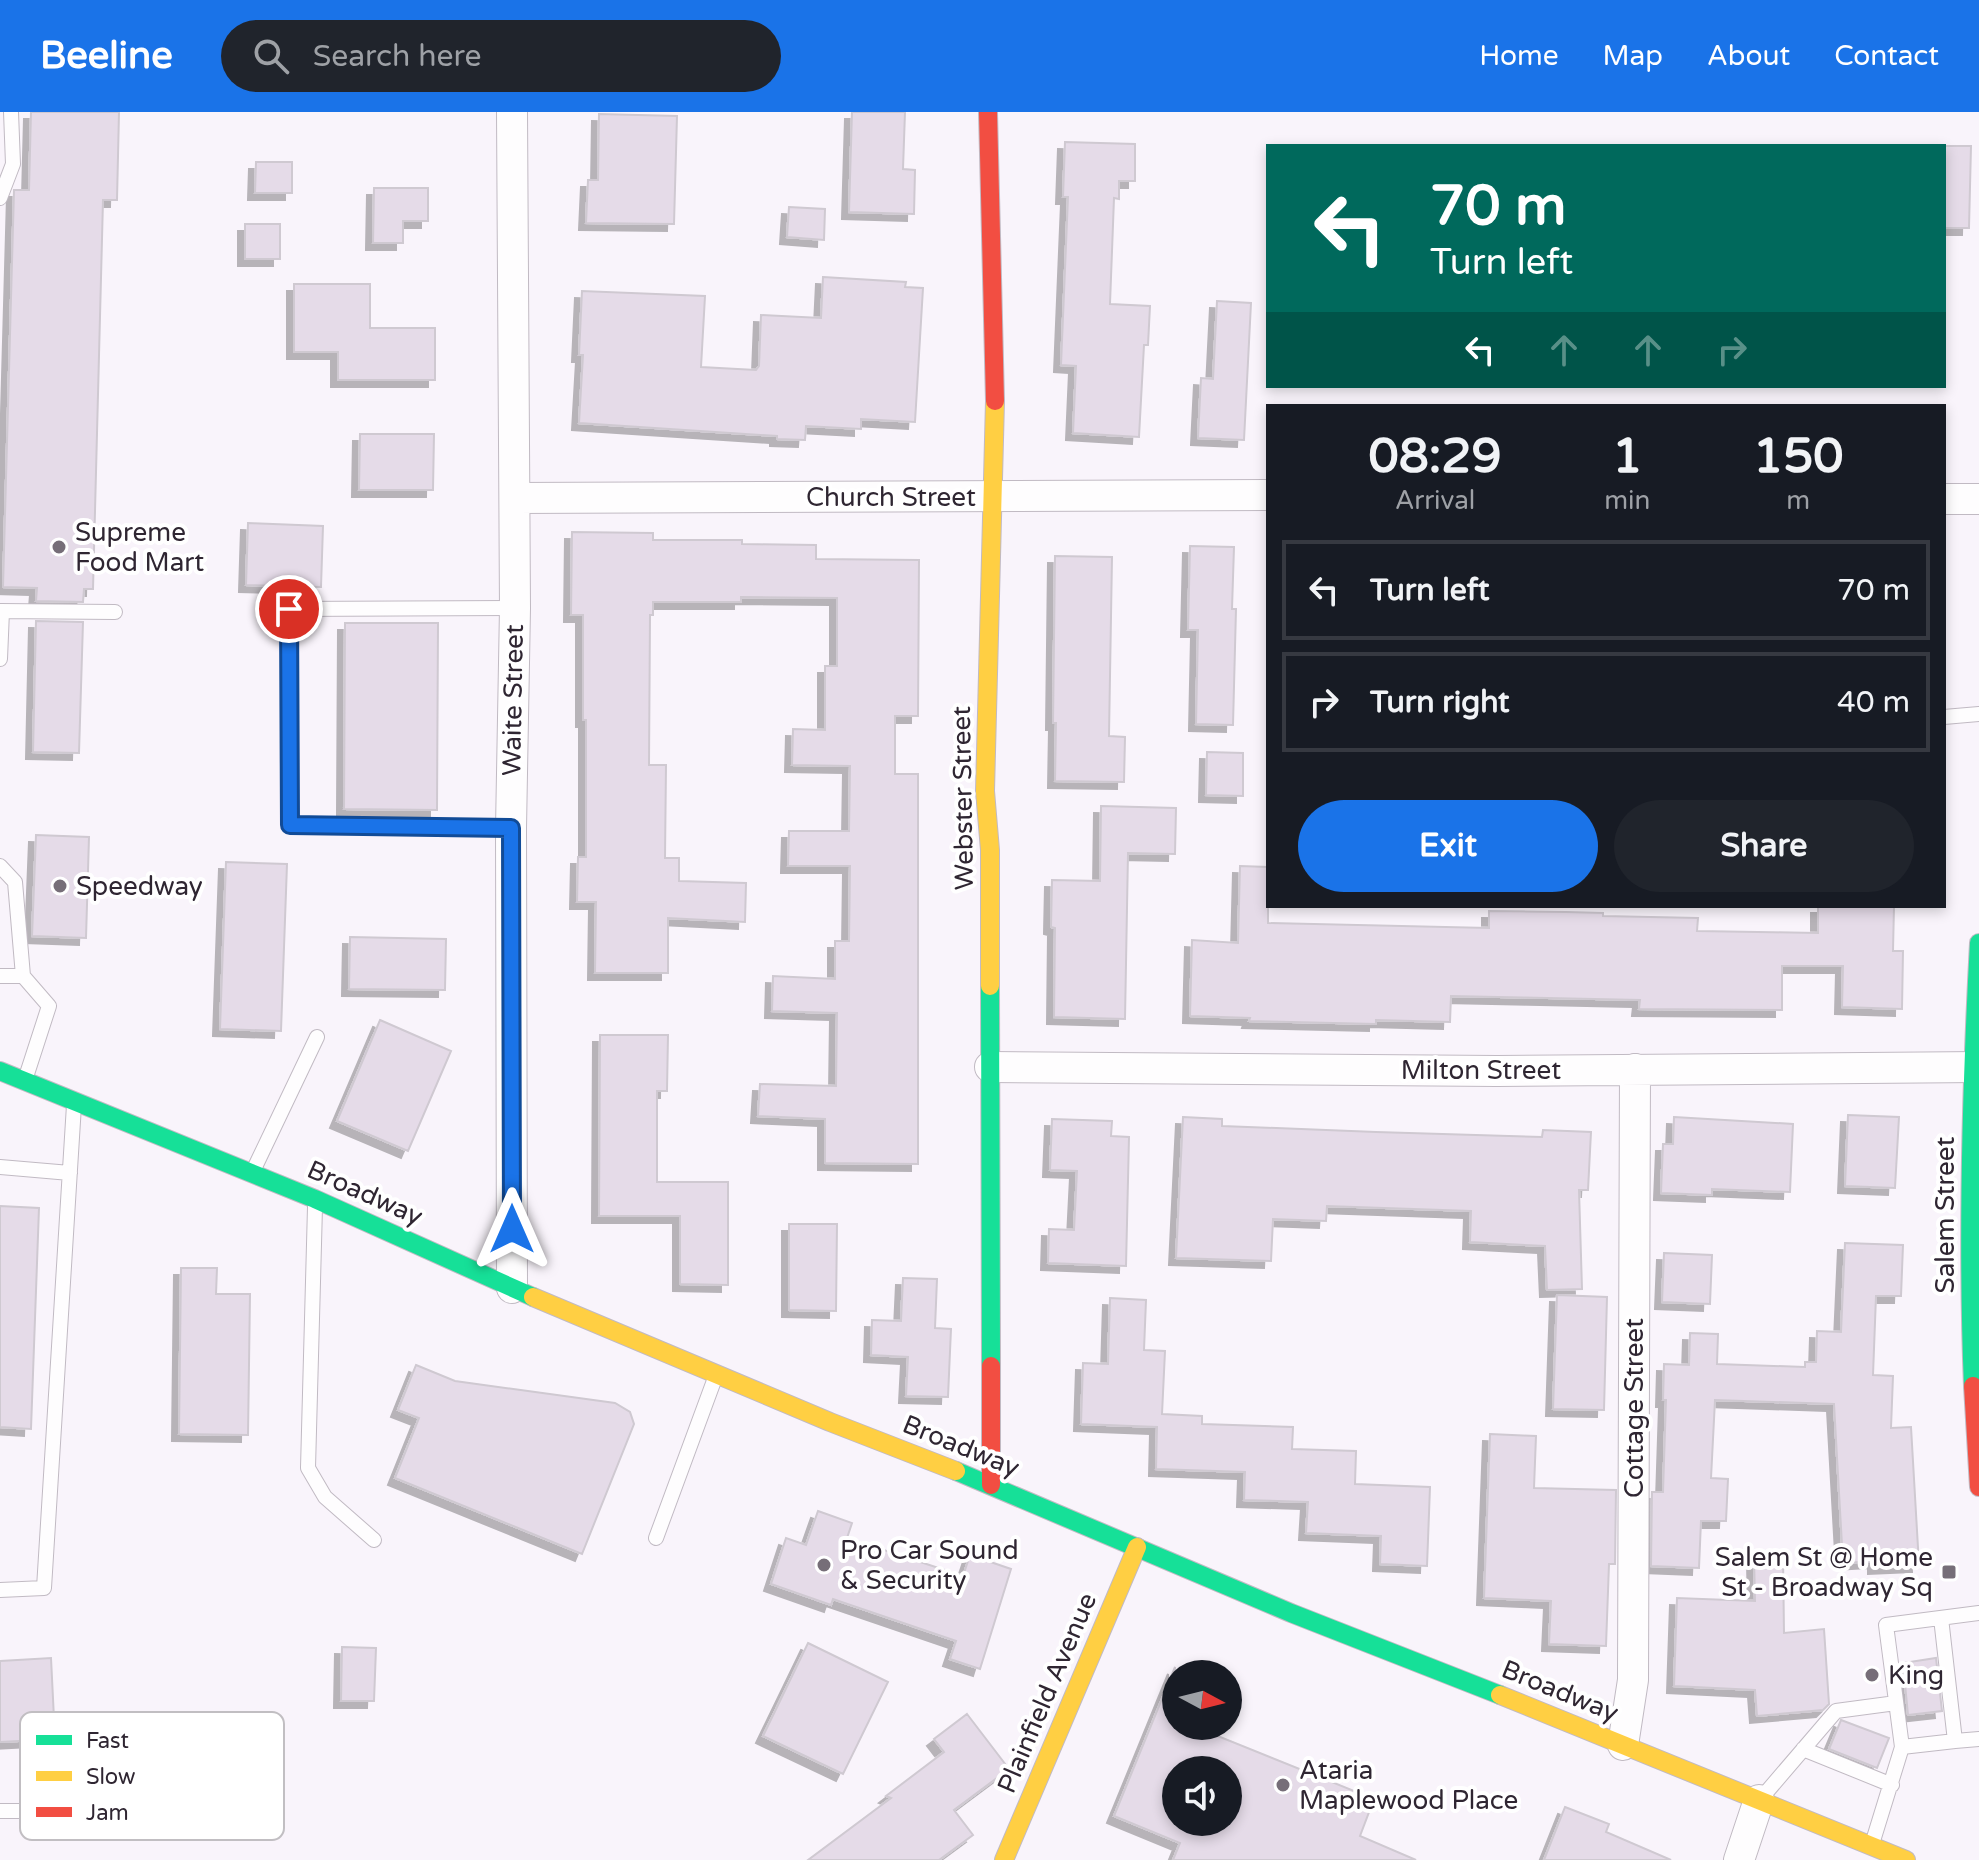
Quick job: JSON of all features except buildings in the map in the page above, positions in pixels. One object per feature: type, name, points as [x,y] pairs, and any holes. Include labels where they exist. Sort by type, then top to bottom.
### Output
[{"type":"main road","name":"Webster Street","points":[[988,112],[996,433],[985,791],[990,850],[991,1485]]},
{"type":"main road","name":"Salem Street","points":[[1979,943],[1971,1299],[1979,1487]]},
{"type":"main road","name":"Broadway","points":[[0,1071],[315,1199],[512,1288],[830,1422],[991,1485],[1291,1613],[1906,1860]]},
{"type":"main road","name":"Plainfield Avenue","points":[[1004,1860],[1137,1547]]},
{"type":"street","name":"Waite Street","points":[[512,112],[515,498],[511,828],[512,1288]]},
{"type":"street","name":"Church Street","points":[[515,498],[1266,495]]},
{"type":"street","points":[[1946,499],[1979,499]]},
{"type":"street","name":"Milton Street","points":[[990,1067],[1975,1067]]},
{"type":"street","name":"Cottage Street","points":[[1623,1745],[1633,1680],[1635,1069]]},
{"type":"street","points":[[1739,1860],[1759,1800]]},
{"type":"lane","points":[[0,198],[13,164],[11,112]]},
{"type":"lane","points":[[511,828],[290,825],[289,609],[515,608]]},
{"type":"lane","points":[[0,659],[1,611],[115,612]]},
{"type":"lane","points":[[1946,717],[1979,714]]},
{"type":"lane","points":[[0,866],[15,882],[23,976],[49,1006],[25,1081]]},
{"type":"lane","points":[[0,976],[23,976]]},
{"type":"lane","points":[[252,1173],[317,1037]]},
{"type":"lane","points":[[0,1590],[44,1588],[75,1101]]},
{"type":"lane","points":[[0,1167],[70,1173]]},
{"type":"lane","points":[[315,1199],[308,1468],[325,1497],[374,1540]]},
{"type":"lane","points":[[656,1538],[717,1374]]},
{"type":"lane","points":[[1872,1847],[1902,1747],[1886,1625],[1979,1613]]},
{"type":"lane","points":[[1941,1618],[1955,1741]]},
{"type":"lane","points":[[1759,1800],[1836,1711],[1896,1703]]},
{"type":"lane","points":[[1902,1747],[1979,1739]]},
{"type":"lane","points":[[1803,1749],[1892,1785]]},
{"type":"traffic: fast","points":[[1973,1386],[1971,1164],[1979,943]]},
{"type":"traffic: fast","points":[[990,986],[991,1366]]},
{"type":"traffic: fast","points":[[0,1071],[315,1199],[533,1297]]},
{"type":"traffic: fast","points":[[956,1471],[1291,1613],[1500,1695]]},
{"type":"traffic: slow","points":[[990,986],[990,850],[985,791],[995,401]]},
{"type":"traffic: slow","points":[[533,1297],[830,1422],[956,1471]]},
{"type":"traffic: slow","points":[[1004,1860],[1137,1547]]},
{"type":"traffic: slow","points":[[1500,1695],[1906,1860]]},
{"type":"traffic: jam","points":[[988,112],[995,401]]},
{"type":"traffic: jam","points":[[991,1366],[991,1485]]},
{"type":"traffic: jam","points":[[1973,1386],[1979,1487]]},
{"type":"place","name":"Supreme Food Mart","points":[[59,547]]},
{"type":"place","name":"Speedway","points":[[60,886]]},
{"type":"place","name":"Pro Car Sound & Security","points":[[824,1565]]},
{"type":"place","name":"Salem St @ Home St - Broadway Sq","points":[[1949,1572]]},
{"type":"place","name":"King","points":[[1872,1675]]},
{"type":"place","name":"Ataria Maplewood Place","points":[[1283,1785]]},
{"type":"route","points":[[289,609],[290,825],[511,828],[512,1229]]}]
